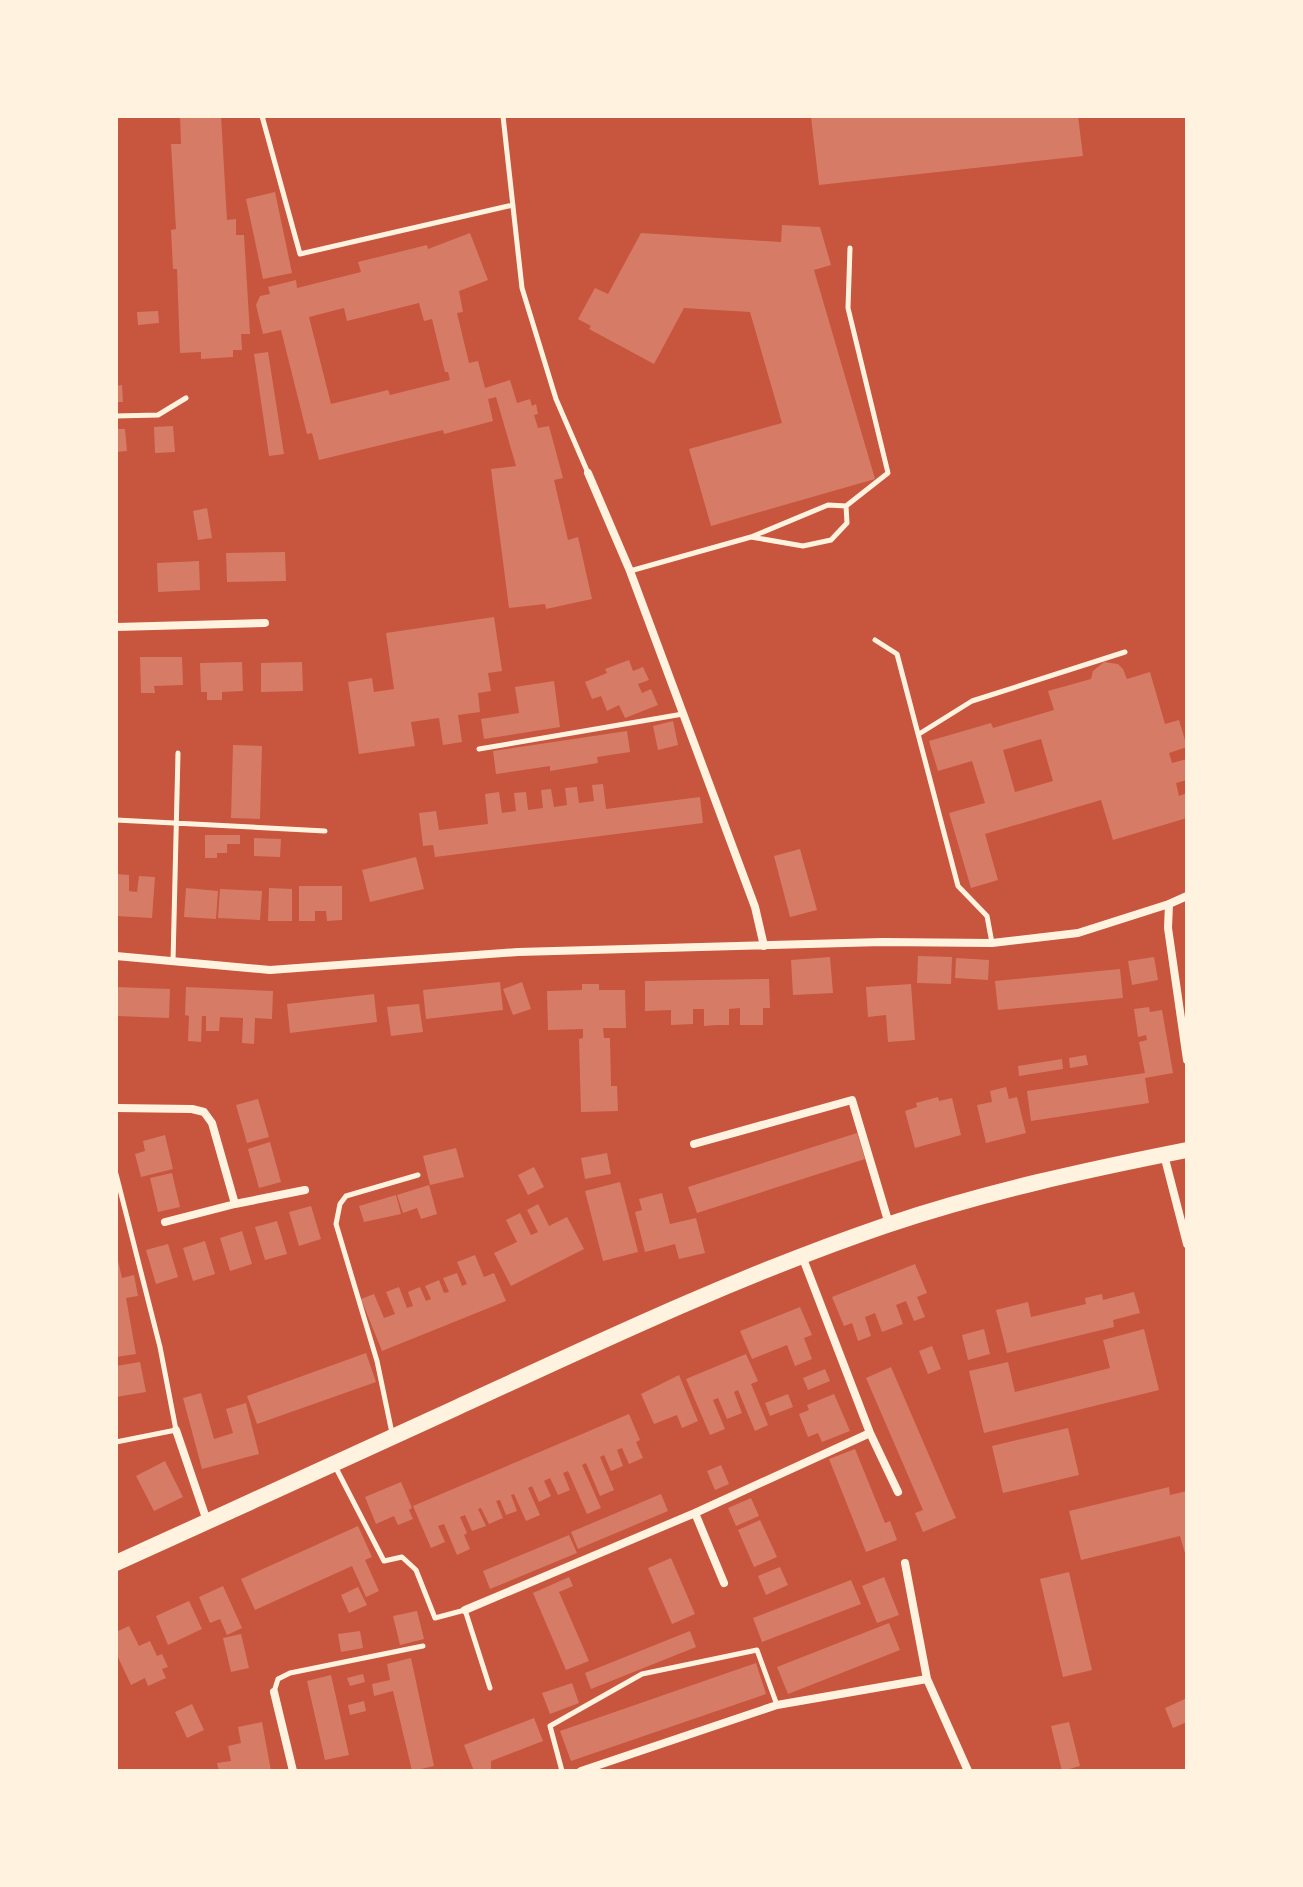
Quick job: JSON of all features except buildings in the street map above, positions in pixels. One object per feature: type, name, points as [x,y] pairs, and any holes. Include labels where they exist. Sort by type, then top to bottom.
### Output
[{"type":"main road","points":[[116,1563],[735,1282],[802,1256],[889,1225],[1010,1188],[1187,1150]]},
{"type":"street","points":[[588,473],[630,571],[755,907],[764,946]]},
{"type":"street","points":[[116,627],[265,623]]},
{"type":"street","points":[[116,956],[270,970],[518,952],[882,942],[992,943],[1078,933],[1187,896]]},
{"type":"street","points":[[1169,904],[1168,928],[1187,1060]]},
{"type":"street","points":[[694,1144],[852,1100],[889,1225]]},
{"type":"street","points":[[116,1108],[192,1109],[204,1112],[212,1123],[235,1204]]},
{"type":"street","points":[[1164,1155],[1187,1244]]},
{"type":"street","points":[[165,1222],[305,1190]]},
{"type":"street","points":[[802,1256],[870,1433],[898,1492]]},
{"type":"street","points":[[176,1430],[207,1521]]},
{"type":"street","points":[[465,1610],[695,1513],[870,1433]]},
{"type":"street","points":[[695,1513],[724,1583]]},
{"type":"street","points":[[905,1563],[927,1679],[968,1771]]},
{"type":"street","points":[[581,1771],[777,1705],[927,1679]]},
{"type":"street","points":[[274,1692],[293,1771]]},
{"type":"lane","points":[[262,116],[300,254],[513,205]]},
{"type":"lane","points":[[503,116],[522,288],[556,399],[588,473]]},
{"type":"lane","points":[[630,571],[751,537],[828,505],[846,506],[888,473],[848,308],[850,248]]},
{"type":"lane","points":[[116,416],[158,415],[186,398]]},
{"type":"lane","points":[[751,537],[803,546],[831,540],[847,523],[846,506]]},
{"type":"lane","points":[[875,640],[897,654],[958,886],[987,916],[992,943]]},
{"type":"lane","points":[[919,734],[972,701],[1125,652]]},
{"type":"lane","points":[[479,749],[683,714]]},
{"type":"lane","points":[[173,963],[178,753]]},
{"type":"lane","points":[[116,820],[325,831]]},
{"type":"lane","points":[[116,1174],[160,1347],[176,1430],[116,1442]]},
{"type":"lane","points":[[393,1438],[377,1361],[336,1224],[340,1204],[346,1196],[418,1175]]},
{"type":"lane","points":[[334,1463],[384,1561],[402,1557],[416,1570],[435,1618],[465,1610],[490,1688]]},
{"type":"lane","points":[[274,1692],[278,1679],[290,1673],[423,1646]]},
{"type":"lane","points":[[562,1771],[550,1726],[642,1674],[757,1650],[777,1705]]}]
